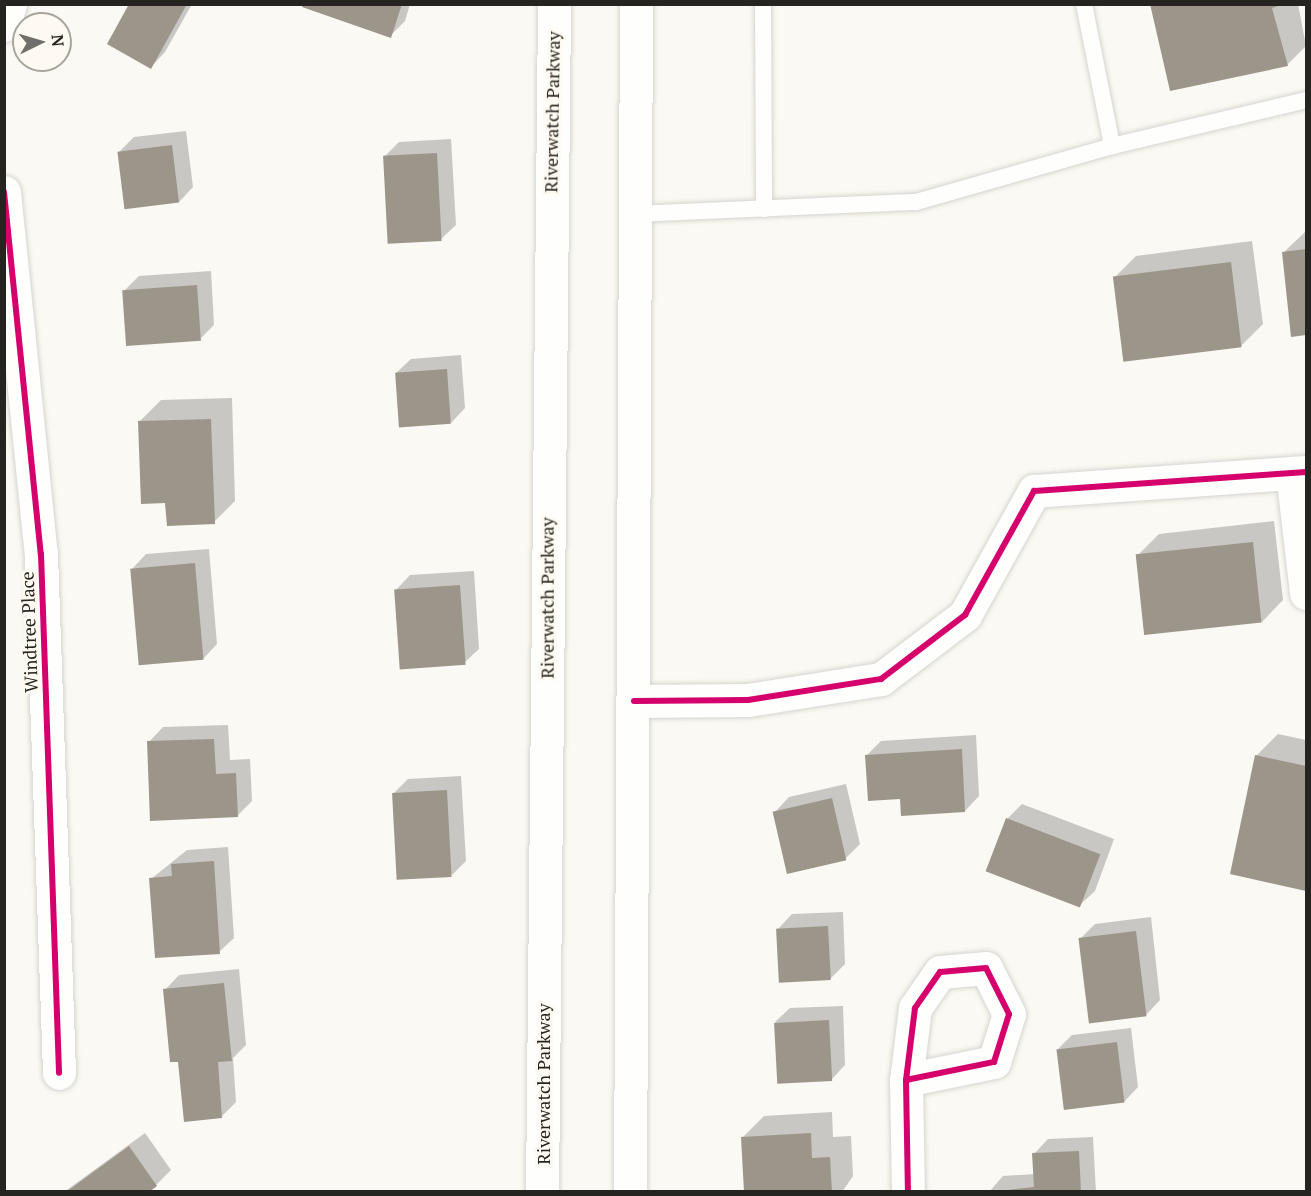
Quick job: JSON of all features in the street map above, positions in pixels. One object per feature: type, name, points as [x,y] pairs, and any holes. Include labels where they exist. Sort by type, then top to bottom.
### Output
[{"type":"main road","points":[[4,25],[10,4]]},
{"type":"main road","name":"Riverwatch Parkway","points":[[542,1191],[554,4]]},
{"type":"main road","points":[[630,1191],[636,4]]},
{"type":"main road","name":"Windtree Place","points":[[4,192],[10,310],[41,554],[58,1073]]},
{"type":"main road","points":[[634,701],[748,700],[881,679],[965,615],[1034,491],[1299,472],[1306,592]]},
{"type":"main road","points":[[906,1080],[908,1191]]},
{"type":"lane","points":[[763,4],[764,208]]},
{"type":"lane","points":[[1084,4],[1113,146]]},
{"type":"lane","points":[[636,214],[916,202],[1113,146],[1306,100]]},
{"type":"building","points":[[129,4],[187,4],[151,69],[107,44]]},
{"type":"building","points":[[303,4],[402,4],[391,38],[302,7]]},
{"type":"building","points":[[1150,4],[1284,4],[1272,8],[1288,66],[1170,91]]},
{"type":"building","points":[[172,145],[179,203],[124,209],[117,152]]},
{"type":"building","points":[[437,153],[442,241],[388,244],[383,156]]},
{"type":"building","points":[[1306,249],[1306,335],[1291,337],[1282,252]]},
{"type":"building","points":[[1231,262],[1241,347],[1123,362],[1113,277]]},
{"type":"building","points":[[197,285],[201,341],[126,346],[122,290]]},
{"type":"building","points":[[447,369],[451,424],[399,427],[395,373]]},
{"type":"building","points":[[211,419],[215,524],[167,526],[165,503],[141,504],[138,421]]},
{"type":"building","points":[[1253,542],[1261,623],[1144,635],[1136,554]]},
{"type":"building","points":[[195,563],[203,660],[139,665],[130,569]]},
{"type":"building","points":[[460,585],[466,665],[400,669],[394,590]]},
{"type":"building","points":[[214,739],[216,774],[236,773],[238,817],[150,821],[147,741]]},
{"type":"building","points":[[962,749],[965,812],[901,816],[900,799],[868,801],[865,755]]},
{"type":"building","points":[[1255,755],[1306,766],[1306,891],[1230,874]]},
{"type":"building","points":[[447,790],[452,877],[397,880],[392,793]]},
{"type":"building","points":[[832,798],[846,860],[787,874],[773,812]]},
{"type":"building","points":[[1006,818],[1100,854],[1080,907],[986,871]]},
{"type":"building","points":[[214,861],[220,954],[155,958],[149,878],[172,876],[171,864]]},
{"type":"building","points":[[828,926],[831,980],[779,983],[776,929]]},
{"type":"building","points":[[1136,931],[1146,1016],[1089,1023],[1078,938]]},
{"type":"building","points":[[224,983],[232,1061],[218,1062],[222,1118],[184,1122],[178,1062],[170,1062],[163,989]]},
{"type":"building","points":[[829,1020],[832,1081],[777,1084],[774,1023]]},
{"type":"building","points":[[1117,1042],[1124,1103],[1064,1110],[1056,1049]]},
{"type":"building","points":[[811,1133],[812,1158],[830,1157],[832,1192],[744,1192],[741,1137]]},
{"type":"building","points":[[129,1146],[157,1186],[149,1192],[66,1192]]},
{"type":"building","points":[[1079,1151],[1081,1192],[990,1192],[1034,1187],[1032,1153]]},
{"type":"cycle path","points":[[4,192],[41,554],[59,1073]]},
{"type":"cycle path","points":[[634,701],[748,700],[881,679],[965,615],[1034,491],[1306,472]]},
{"type":"cycle path","points":[[906,1080],[994,1062],[1009,1014],[986,968],[940,972],[915,1008],[906,1080],[908,1192]]}]
